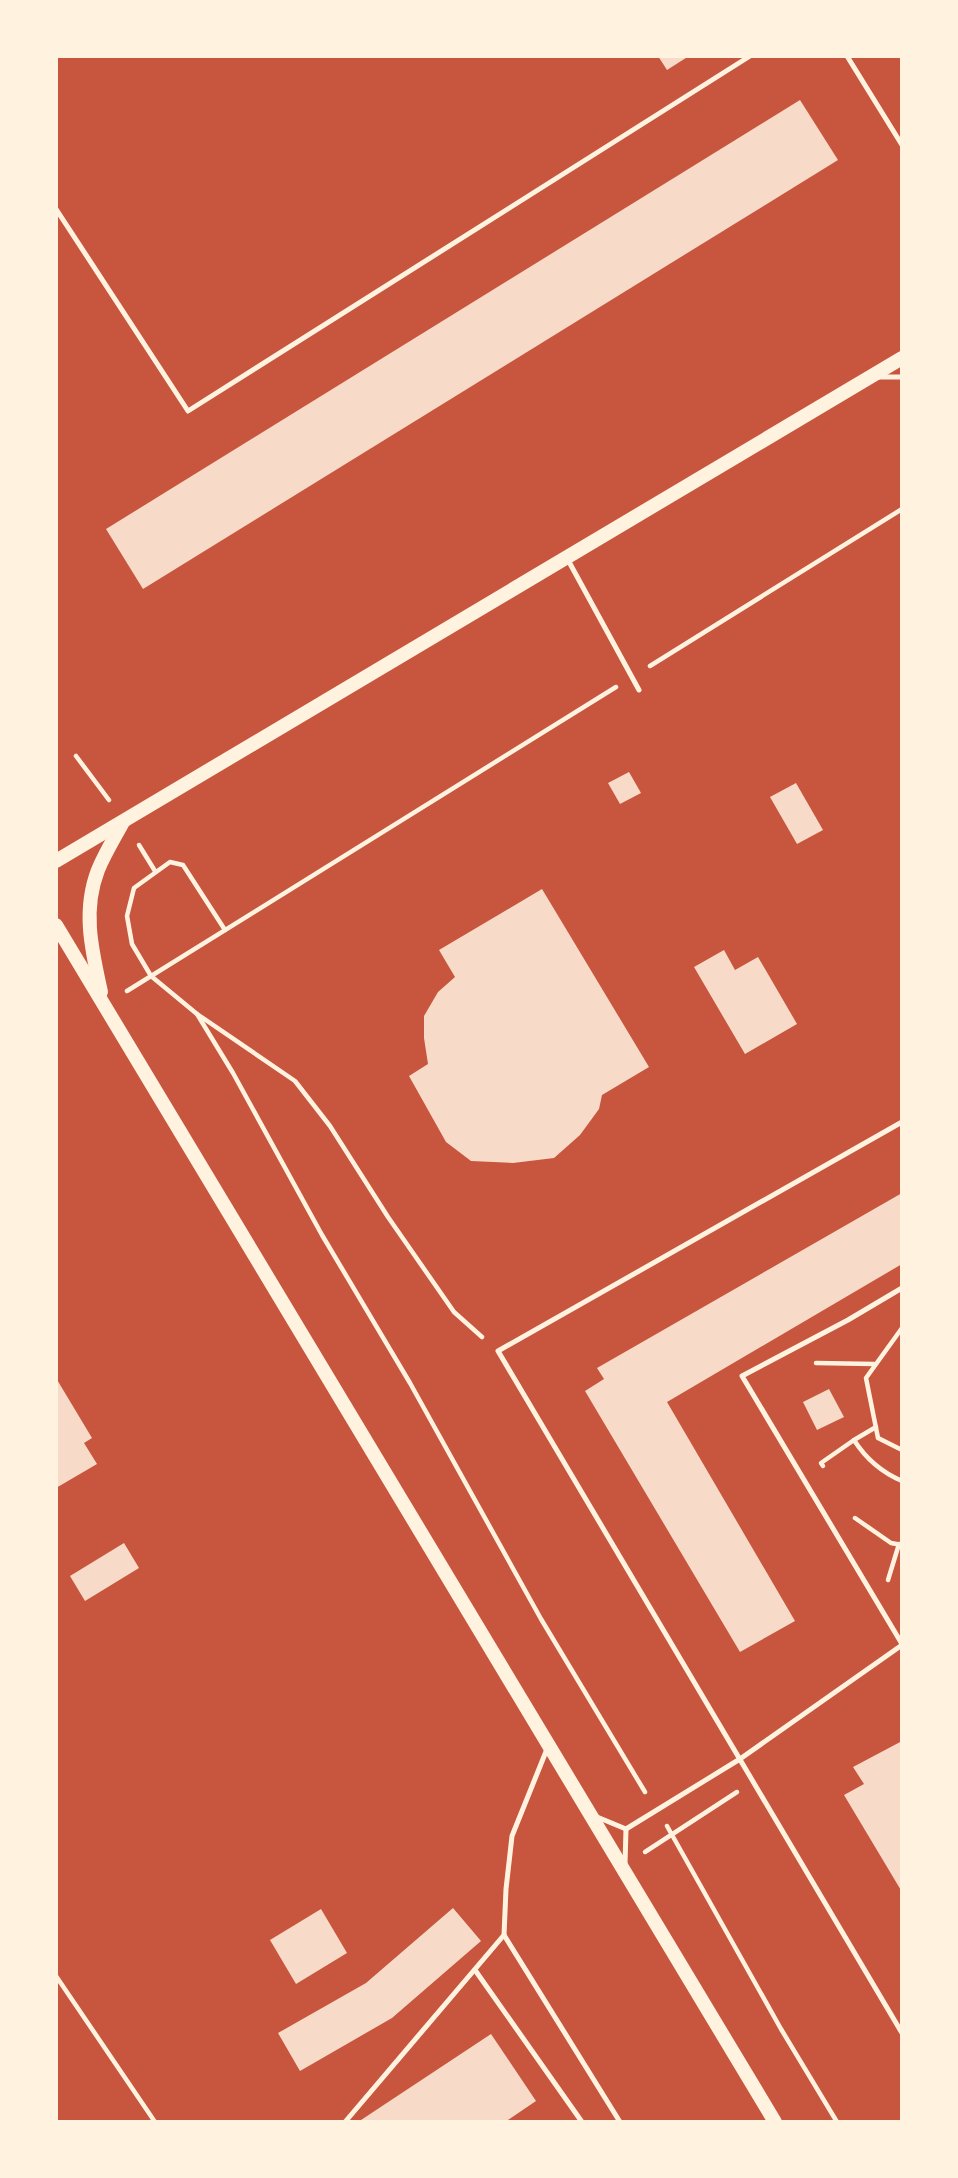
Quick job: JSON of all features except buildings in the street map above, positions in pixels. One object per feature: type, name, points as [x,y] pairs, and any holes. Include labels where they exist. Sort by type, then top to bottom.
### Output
[{"type":"main road","points":[[56,861],[902,358]]},
{"type":"main road","points":[[103,1004],[89,938],[89,903],[98,870],[123,820]]},
{"type":"main road","points":[[56,925],[775,2122]]},
{"type":"lane","points":[[56,209],[188,411],[750,56]]},
{"type":"lane","points":[[847,56],[902,145]]},
{"type":"lane","points":[[869,378],[902,377]]},
{"type":"lane","points":[[566,557],[639,690]]},
{"type":"lane","points":[[902,1122],[498,1351],[902,2033]]},
{"type":"lane","points":[[626,1829],[740,1759],[902,1644],[742,1376],[902,1288]]},
{"type":"lane","points":[[548,1744],[512,1836],[504,1935],[620,2122]]},
{"type":"lane","points":[[591,1815],[626,1829]]},
{"type":"lane","points":[[625,1872],[626,1829]]},
{"type":"lane","points":[[345,2122],[504,1935]]},
{"type":"lane","points":[[475,1969],[582,2122]]},
{"type":"path","points":[[123,993],[902,509]]},
{"type":"path","points":[[225,930],[183,864],[170,862],[134,888],[127,916],[132,944],[151,976],[197,1014],[295,1081],[330,1126],[388,1217],[454,1312],[498,1351]]},
{"type":"path","points":[[197,1014],[233,1073],[322,1235],[410,1383],[541,1619],[673,1835],[781,2029],[837,2122]]},
{"type":"path","points":[[901,1331],[866,1378],[878,1438],[902,1450]]},
{"type":"path","points":[[771,1361],[875,1364]]},
{"type":"path","points":[[826,1472],[821,1463],[876,1427]]},
{"type":"path","points":[[854,1440],[865,1457],[890,1476],[902,1481]]},
{"type":"path","points":[[849,1509],[856,1520],[891,1544],[902,1545]]},
{"type":"path","points":[[642,1855],[753,1781]]},
{"type":"path","points":[[56,1976],[155,2122]]}]
